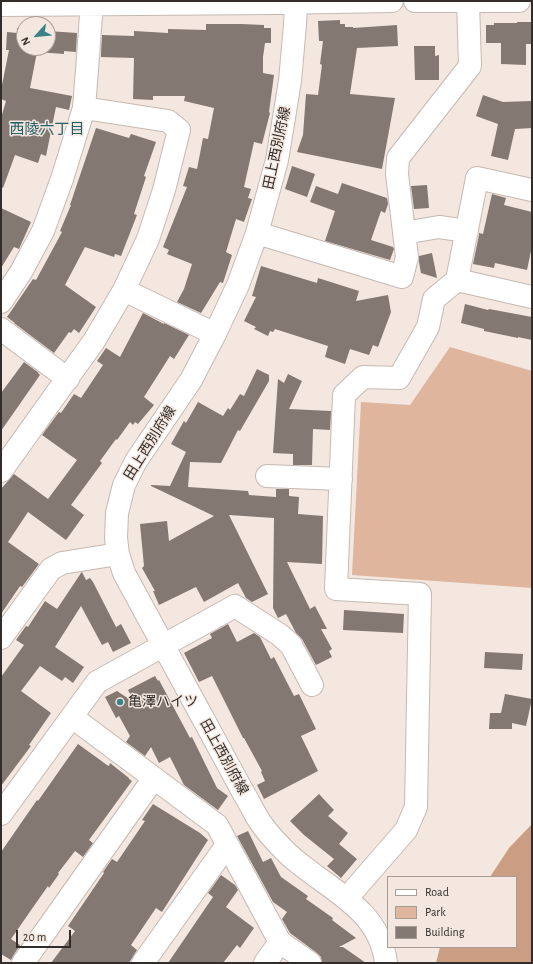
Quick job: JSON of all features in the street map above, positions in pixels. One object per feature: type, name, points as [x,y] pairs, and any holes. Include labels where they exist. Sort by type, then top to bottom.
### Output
[{"type":"street","points":[[1,5],[92,2],[392,1]]},
{"type":"street","points":[[415,1],[519,1]]},
{"type":"street","points":[[257,233],[402,277],[407,257],[397,174],[398,158],[470,66],[468,1]]},
{"type":"street","points":[[1,302],[21,272],[43,231],[62,179],[84,108],[92,2]]},
{"type":"street","name":"田上西別府線","points":[[296,2],[290,80],[277,160],[257,233],[238,284],[215,334],[191,380],[136,461],[124,485],[117,513],[116,538],[118,554],[124,573],[263,826],[286,852],[303,867],[348,898],[369,920],[377,934],[385,954],[386,963]]},
{"type":"street","points":[[1,471],[94,341],[124,290],[148,240],[164,190],[178,130],[168,121],[84,108]]},
{"type":"street","points":[[348,898],[406,830],[416,807],[420,594],[336,589],[344,395],[363,377],[399,378],[428,327],[434,299],[456,280],[477,178],[532,190]]},
{"type":"street","points":[[404,233],[439,227],[467,231]]},
{"type":"street","points":[[456,280],[532,297]]},
{"type":"street","points":[[124,290],[215,334]]},
{"type":"street","points":[[1,329],[68,379]]},
{"type":"street","points":[[267,476],[340,479]]},
{"type":"street","points":[[3,631],[51,569],[62,563],[118,554]]},
{"type":"street","points":[[1,814],[97,682],[235,606],[280,635],[292,645],[312,685]]},
{"type":"street","points":[[72,717],[217,825],[280,942],[310,963]]},
{"type":"street","points":[[23,963],[154,778]]},
{"type":"street","points":[[143,963],[227,845]]},
{"type":"street","points":[[264,963],[280,942]]},
{"type":"green space","points":[[450,347],[532,371],[532,588],[352,575],[361,402],[410,405]]},
{"type":"shaded area","points":[[532,824],[532,963],[436,963],[440,948],[517,948],[517,876],[491,876],[509,848]]},
{"type":"building","points":[[340,20],[340,24],[345,24],[345,27],[353,28],[397,25],[398,46],[357,48],[350,94],[395,98],[382,169],[297,152],[303,135],[306,94],[318,95],[322,65],[320,64],[323,41],[319,41],[318,21]]},
{"type":"building","points":[[532,22],[532,44],[526,44],[526,65],[501,64],[501,43],[486,43],[486,25],[494,25],[494,23]]},
{"type":"building","points":[[206,24],[264,25],[264,28],[271,28],[271,43],[265,43],[263,73],[274,75],[270,113],[262,144],[254,142],[244,187],[251,189],[248,198],[252,199],[244,222],[236,219],[226,252],[232,255],[223,283],[220,282],[201,313],[177,302],[184,289],[192,264],[167,254],[169,250],[163,247],[187,187],[183,186],[189,167],[197,169],[203,138],[208,139],[214,108],[184,101],[185,96],[153,96],[153,100],[133,99],[134,58],[101,57],[101,54],[102,35],[134,36],[134,31],[168,33],[168,29],[206,30]]},
{"type":"building","points":[[7,32],[16,33],[16,56],[36,56],[30,88],[72,96],[69,110],[56,107],[46,156],[41,154],[38,163],[15,155],[3,188],[1,187],[1,118],[6,101],[1,99],[1,90],[9,50],[6,50]]},
{"type":"building","points":[[56,32],[77,33],[76,52],[64,51],[64,54],[56,53]]},
{"type":"building","points":[[414,46],[435,46],[435,56],[439,55],[439,80],[415,80]]},
{"type":"building","points":[[483,95],[503,102],[531,101],[532,128],[515,129],[508,160],[491,156],[498,124],[476,116]]},
{"type":"building","points":[[96,128],[129,138],[131,134],[156,142],[144,176],[146,177],[134,214],[137,215],[121,256],[115,254],[114,257],[85,247],[65,285],[96,307],[79,333],[74,329],[71,333],[69,332],[54,353],[7,317],[33,279],[36,280],[62,232],[60,231],[71,205]]},
{"type":"building","points":[[292,166],[315,174],[307,197],[285,189]]},
{"type":"building","points":[[342,183],[387,198],[388,204],[385,213],[381,211],[371,240],[393,247],[394,249],[390,260],[325,241],[335,211],[310,202],[316,186],[338,194]]},
{"type":"building","points":[[427,185],[429,208],[414,209],[411,186]]},
{"type":"building","points":[[492,194],[506,198],[504,205],[532,212],[532,246],[527,270],[495,263],[494,268],[473,264],[479,233],[483,234]]},
{"type":"building","points":[[1,208],[31,222],[19,249],[14,247],[1,268]]},
{"type":"building","points":[[432,253],[437,278],[421,273],[419,256]]},
{"type":"building","points":[[261,266],[317,283],[318,278],[359,291],[356,301],[388,295],[391,312],[378,347],[373,345],[369,355],[350,349],[345,364],[325,357],[328,346],[275,329],[273,332],[270,331],[268,336],[254,329],[256,327],[244,321],[256,297],[252,296]]},
{"type":"building","points":[[465,304],[488,310],[532,317],[532,340],[484,331],[484,329],[461,323]]},
{"type":"building","points":[[143,313],[189,335],[174,359],[170,356],[144,397],[154,405],[138,424],[135,422],[133,425],[130,422],[100,461],[102,463],[71,505],[84,515],[66,540],[28,512],[8,542],[39,564],[22,587],[20,586],[1,614],[1,489],[14,474],[48,499],[77,460],[42,435],[59,412],[61,413],[74,394],[81,398],[103,365],[97,361],[106,348],[120,357]]},
{"type":"building","points":[[24,362],[40,375],[1,431],[1,393]]},
{"type":"building","points":[[257,369],[269,375],[269,381],[240,431],[238,430],[221,463],[190,462],[188,487],[248,491],[249,495],[276,497],[276,489],[289,489],[289,496],[299,497],[298,514],[323,516],[322,564],[287,562],[310,609],[315,606],[327,629],[321,629],[332,649],[329,651],[332,657],[316,665],[286,614],[278,618],[273,608],[274,518],[229,515],[268,594],[252,602],[246,598],[238,583],[204,602],[196,587],[159,605],[153,591],[155,591],[142,568],[144,566],[140,524],[167,521],[169,541],[214,516],[151,486],[170,486],[186,452],[171,444],[184,421],[186,423],[198,402],[223,416],[228,408],[230,410],[240,394],[244,396]]},
{"type":"building","points":[[288,374],[302,381],[289,409],[331,411],[330,430],[313,429],[312,465],[293,465],[293,454],[273,453],[278,379],[284,383]]},
{"type":"building","points":[[82,572],[86,580],[90,578],[93,582],[116,627],[121,624],[131,643],[113,652],[108,642],[102,645],[81,606],[55,647],[84,667],[73,683],[65,677],[62,681],[40,666],[21,691],[51,713],[29,745],[31,746],[1,786],[1,677],[24,645],[16,640],[26,626],[28,627],[45,601],[57,609]]},
{"type":"building","points":[[344,610],[404,614],[403,633],[343,630]]},
{"type":"building","points":[[228,624],[237,642],[254,633],[260,637],[271,659],[274,657],[294,696],[299,694],[316,729],[301,736],[318,771],[264,799],[257,785],[265,781],[261,772],[262,771],[243,738],[212,676],[199,682],[184,653],[212,638],[210,634]]},
{"type":"building","points":[[485,652],[523,654],[522,670],[484,668]]},
{"type":"building","points":[[155,676],[158,681],[159,680],[190,738],[192,737],[217,788],[228,796],[218,810],[184,785],[170,757],[159,763],[151,747],[145,756],[126,742],[130,736],[119,716],[116,718],[105,697],[117,691],[135,703],[128,690]]},
{"type":"building","points":[[505,694],[532,699],[526,726],[512,723],[512,729],[489,729],[490,713],[501,713]]},
{"type":"building","points":[[78,744],[107,765],[109,766],[110,763],[132,781],[89,840],[93,843],[83,857],[75,851],[58,873],[59,874],[49,888],[48,886],[11,939],[20,945],[11,960],[1,954],[1,852]]},
{"type":"building","points":[[319,794],[334,810],[328,816],[348,833],[339,844],[357,859],[341,878],[327,866],[334,859],[304,835],[290,821]]},
{"type":"building","points":[[153,804],[200,833],[208,840],[162,912],[156,908],[131,945],[137,950],[129,963],[51,963],[75,931],[68,926],[112,859],[117,862],[145,821],[142,820]]},
{"type":"building","points":[[248,831],[263,862],[271,858],[281,877],[308,896],[306,899],[333,918],[332,920],[356,938],[339,947],[343,947],[366,963],[322,963],[321,957],[317,953],[290,933],[282,919],[287,912],[273,902],[237,836]]},
{"type":"building","points":[[221,875],[235,885],[238,890],[226,907],[254,928],[240,948],[237,945],[223,963],[168,963],[213,897],[208,893]]},
{"type":"place","name":"亀澤ハイツ","points":[[120,702]]},
{"type":"district","name":"西陵六丁目","points":[[47,129]]}]
